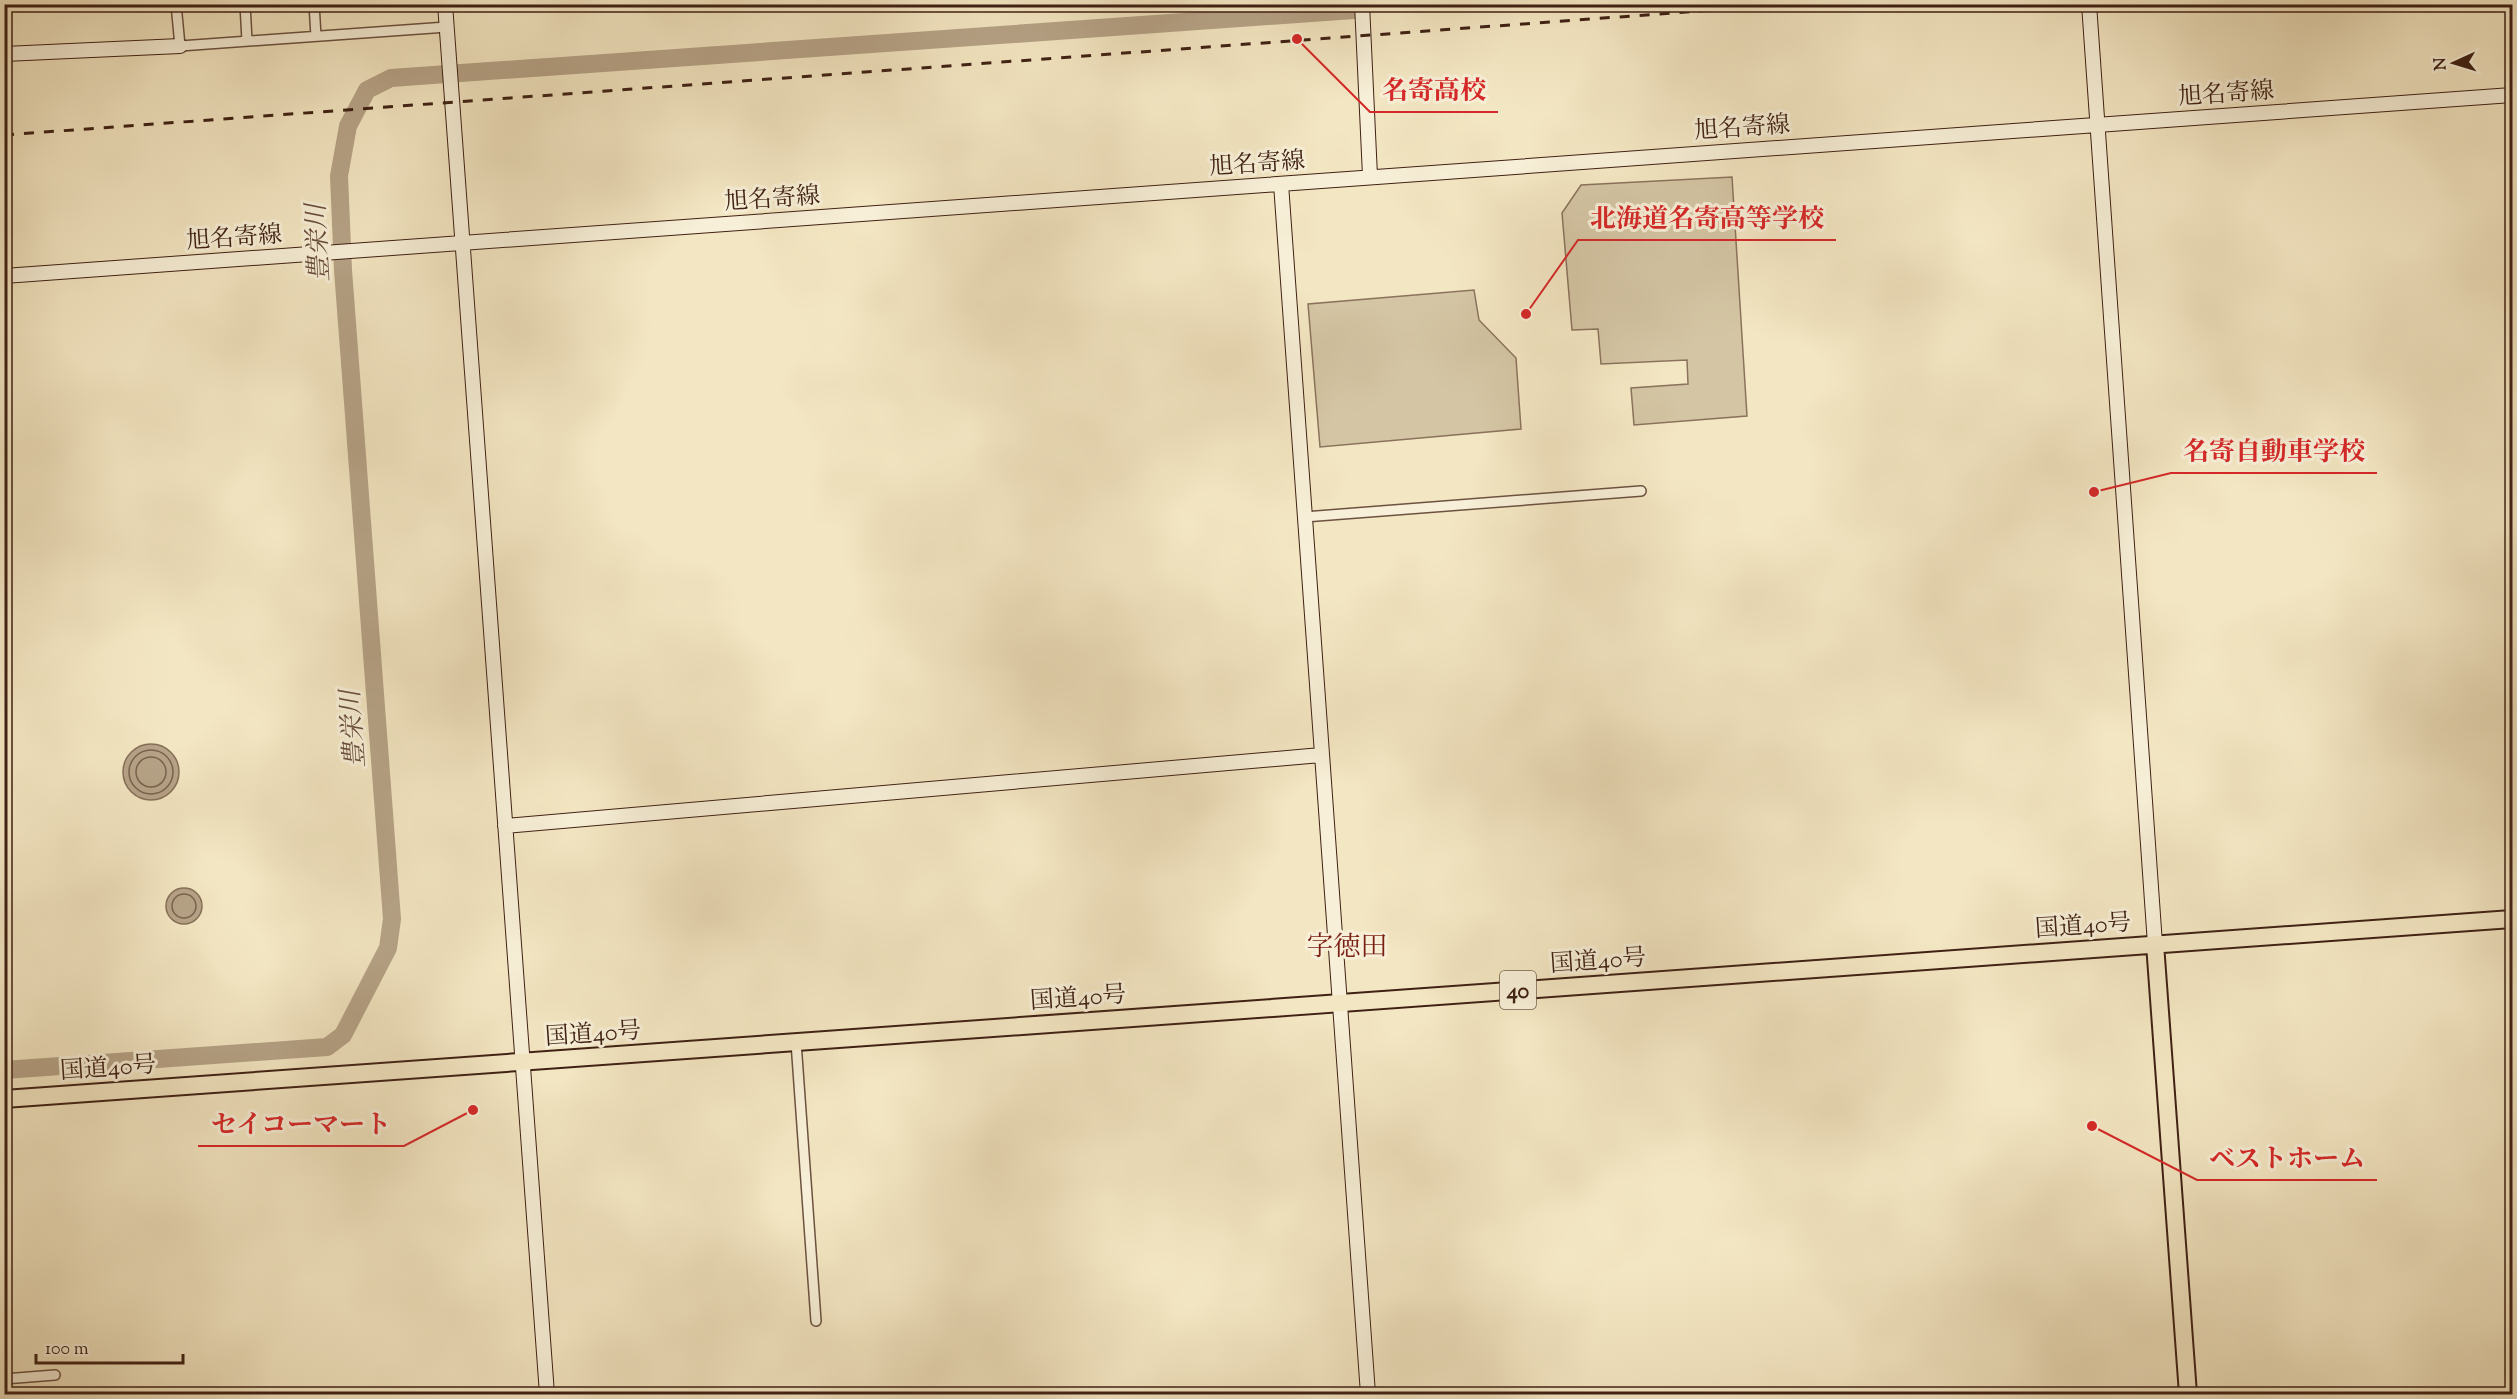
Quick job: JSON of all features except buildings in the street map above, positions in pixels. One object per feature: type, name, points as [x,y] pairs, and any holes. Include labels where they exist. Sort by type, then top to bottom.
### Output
[{"type":"highway","name":"国道40号","points":[[4,1099],[2512,919]]},
{"type":"highway","name":"国道40号","points":[[2155,944],[2188,1395]]},
{"type":"street","points":[[176,4],[180,46]]},
{"type":"street","points":[[245,4],[247,40]]},
{"type":"street","points":[[314,4],[316,36]]},
{"type":"street","points":[[446,4],[547,1395]]},
{"type":"street","points":[[1362,4],[1370,176]]},
{"type":"street","points":[[2089,4],[2155,944]]},
{"type":"street","points":[[4,54],[180,46],[447,27]]},
{"type":"street","name":"旭名寄線","points":[[4,276],[2512,95]]},
{"type":"street","points":[[1281,184],[1368,1395]]},
{"type":"street","points":[[1304,517],[1641,491]]},
{"type":"street","points":[[505,826],[1321,754]]},
{"type":"street","points":[[796,1042],[816,1321]]},
{"type":"street","points":[[4,1379],[55,1375]]},
{"type":"shaded area","points":[[1732,177],[1747,416],[1634,425],[1631,388],[1688,384],[1687,360],[1601,364],[1598,329],[1572,330],[1562,213],[1581,185]]},
{"type":"shaded area","points":[[1474,290],[1479,320],[1516,358],[1521,429],[1320,447],[1308,304]]},
{"type":"water","points":[[145,744],[157,744],[171,752],[179,766],[177,783],[171,792],[157,800],[145,800],[128,788],[123,778],[123,766],[135,749]]},
{"type":"water","points":[[184,888],[197,893],[202,906],[197,919],[184,924],[171,919],[166,906],[171,893]]},
{"type":"waterway","name":"豊栄川","points":[[1374,9],[1442,4]]},
{"type":"waterway","name":"豊栄川","points":[[4,1070],[327,1047],[343,1035],[388,948],[392,919],[343,270],[339,176],[348,126],[367,90],[391,78],[1354,10]]},
{"type":"railway","points":[[4,135],[1796,4]]},
{"type":"place","name":"名寄高校","points":[[1297,39]]},
{"type":"place","name":"北海道名寄高等学校","points":[[1526,314]]},
{"type":"place","name":"名寄自動車学校","points":[[2094,492]]},
{"type":"place","name":"セイコーマート","points":[[473,1110]]},
{"type":"place","name":"ベストホーム","points":[[2092,1126]]},
{"type":"district","name":"字徳田","points":[[1347,946]]}]
